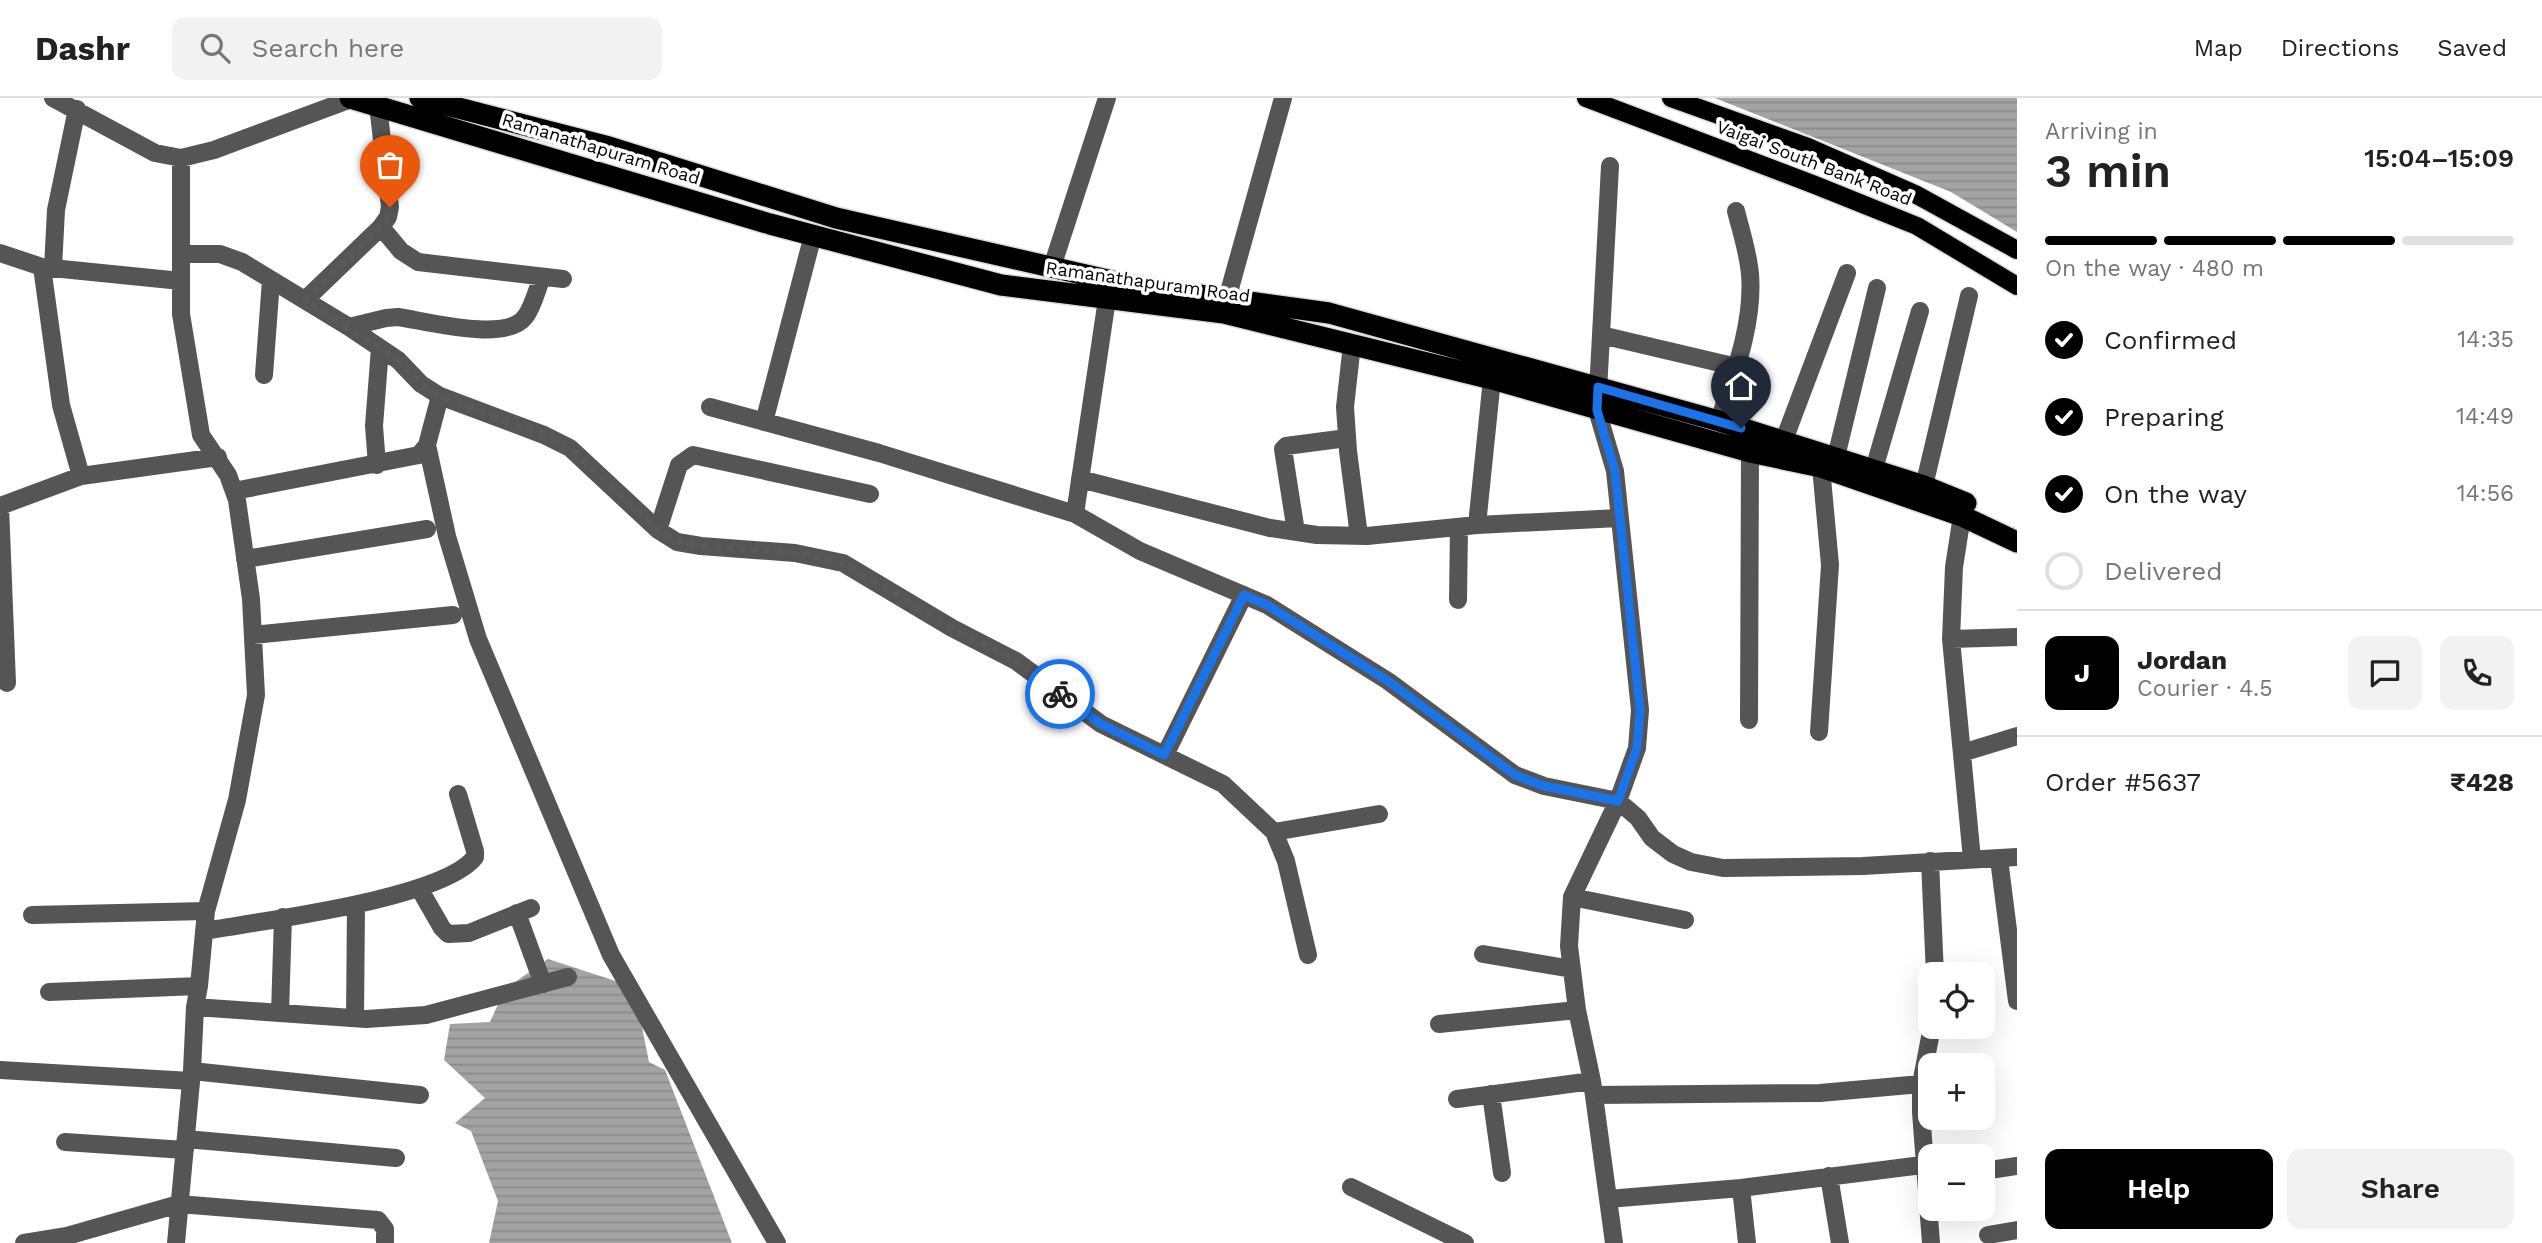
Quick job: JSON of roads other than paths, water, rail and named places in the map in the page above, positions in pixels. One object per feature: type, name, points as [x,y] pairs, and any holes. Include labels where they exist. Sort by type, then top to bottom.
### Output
[{"type":"highway","name":"Ramanathapuram Road","points":[[351,98],[813,235],[1001,285],[1224,313],[1492,379],[1750,452],[1874,469],[1924,486],[2017,525]]},
{"type":"highway","name":"Ramanathapuram Road","points":[[420,98],[610,148],[836,218],[1134,286],[1329,313],[1598,387],[1784,440],[1828,462],[1962,516],[2017,542]]},
{"type":"main road","name":"Vaigai South Bank Road","points":[[1586,98],[1917,226],[2017,286]]},
{"type":"main road","name":"Vaigai South Bank Road","points":[[1671,98],[1808,147],[1903,189],[2017,250]]},
{"type":"street","points":[[53,98],[155,153],[181,158],[214,150],[351,98]]},
{"type":"street","points":[[1052,267],[1107,98]]},
{"type":"street","points":[[1227,299],[1283,98]]},
{"type":"street","points":[[305,300],[381,227],[388,217],[390,207],[378,106]]},
{"type":"street","points":[[77,109],[47,267],[61,405],[81,476]]},
{"type":"street","points":[[176,1243],[192,1076],[195,1007],[206,911],[237,800],[256,695],[245,559],[234,491],[218,457],[205,442],[198,425],[181,314],[181,158]]},
{"type":"street","points":[[1611,166],[1597,410],[1615,471],[1640,710],[1637,748],[1618,801],[1572,897],[1569,946],[1577,1010],[1593,1088],[1614,1243]]},
{"type":"street","points":[[1719,421],[1737,367],[1750,299],[1750,274],[1736,211]]},
{"type":"street","points":[[381,227],[401,251],[418,262],[563,279]]},
{"type":"street","points":[[764,422],[813,235]]},
{"type":"street","points":[[0,253],[47,267],[181,281]]},
{"type":"street","points":[[181,254],[220,254],[242,262],[398,360],[421,384],[439,396],[544,435],[570,448],[658,530],[677,541],[701,546],[795,552],[843,563],[952,628],[1016,661],[1101,724],[1223,785],[1274,832],[1286,861],[1308,955]]},
{"type":"street","points":[[1784,440],[1847,273]]},
{"type":"street","points":[[349,327],[398,317],[488,331],[511,327],[526,317],[542,276]]},
{"type":"street","points":[[264,375],[271,280]]},
{"type":"street","points":[[1819,732],[1830,565],[1828,462],[1877,288]]},
{"type":"street","points":[[1924,486],[1969,296]]},
{"type":"street","points":[[1075,514],[1107,299]]},
{"type":"street","points":[[1874,469],[1920,310]]},
{"type":"street","points":[[1601,335],[1737,367]]},
{"type":"street","points":[[1352,344],[1345,407],[1359,536]]},
{"type":"street","points":[[376,465],[374,426],[380,348]]},
{"type":"street","points":[[1477,525],[1492,379]]},
{"type":"street","points":[[234,491],[419,456],[427,445],[439,396]]},
{"type":"street","points":[[710,407],[879,453],[1075,514],[1140,551],[1267,605],[1388,681],[1515,775],[1544,786],[1618,801],[1638,818],[1652,838],[1673,854],[1691,862],[1723,868],[1863,866],[2008,858],[2017,1001]]},
{"type":"street","points":[[1296,532],[1284,447],[1347,438]]},
{"type":"street","points":[[427,445],[447,536],[478,639],[611,955],[777,1243]]},
{"type":"street","points":[[1749,720],[1750,452]]},
{"type":"street","points":[[658,530],[680,465],[693,455],[870,494]]},
{"type":"street","points":[[7,683],[0,506],[81,476],[218,457]]},
{"type":"street","points":[[1080,479],[1259,525],[1317,535],[1359,536],[1477,525],[1619,518]]},
{"type":"street","points":[[1962,516],[1954,566],[1951,639],[1972,859]]},
{"type":"street","points":[[1458,600],[1459,527]]},
{"type":"street","points":[[245,559],[427,528]]},
{"type":"street","points":[[1164,755],[1244,595]]},
{"type":"street","points":[[253,635],[453,615]]},
{"type":"street","points":[[1951,639],[2017,637]]},
{"type":"street","points":[[1962,753],[2017,736]]},
{"type":"street","points":[[204,931],[356,905],[419,888],[467,865],[475,857],[475,851],[458,794]]},
{"type":"street","points":[[1274,832],[1378,814]]},
{"type":"street","points":[[1930,862],[1934,962]]},
{"type":"street","points":[[419,888],[442,928],[449,934],[469,933],[524,911],[544,984]]},
{"type":"street","points":[[1572,897],[1685,920]]},
{"type":"street","points":[[355,1018],[356,905]]},
{"type":"street","points":[[32,915],[206,911]]},
{"type":"street","points":[[280,1013],[283,917]]},
{"type":"street","points":[[1483,954],[1572,969]]},
{"type":"street","points":[[195,1007],[355,1018],[426,1015],[568,977]]},
{"type":"street","points":[[49,992],[199,986]]},
{"type":"street","points":[[1438,1024],[1577,1010]]},
{"type":"street","points":[[0,1070],[192,1076],[420,1095]]},
{"type":"street","points":[[1457,1099],[1491,1094],[1593,1088],[1820,1093],[1918,1084]]},
{"type":"street","points":[[1491,1094],[1502,1173]]},
{"type":"street","points":[[65,1142],[186,1144],[396,1158]]},
{"type":"street","points":[[1608,1199],[1741,1188],[1918,1164]]},
{"type":"street","points":[[1995,1169],[2017,1166]]},
{"type":"street","points":[[1829,1176],[1840,1243]]},
{"type":"street","points":[[1351,1187],[1465,1243]]},
{"type":"street","points":[[1741,1188],[1747,1243]]},
{"type":"street","points":[[24,1243],[67,1237],[179,1203],[378,1220],[385,1228],[385,1243]]},
{"type":"street","points":[[1930,1221],[1931,1243]]},
{"type":"street","points":[[1988,1235],[2017,1230]]}]
